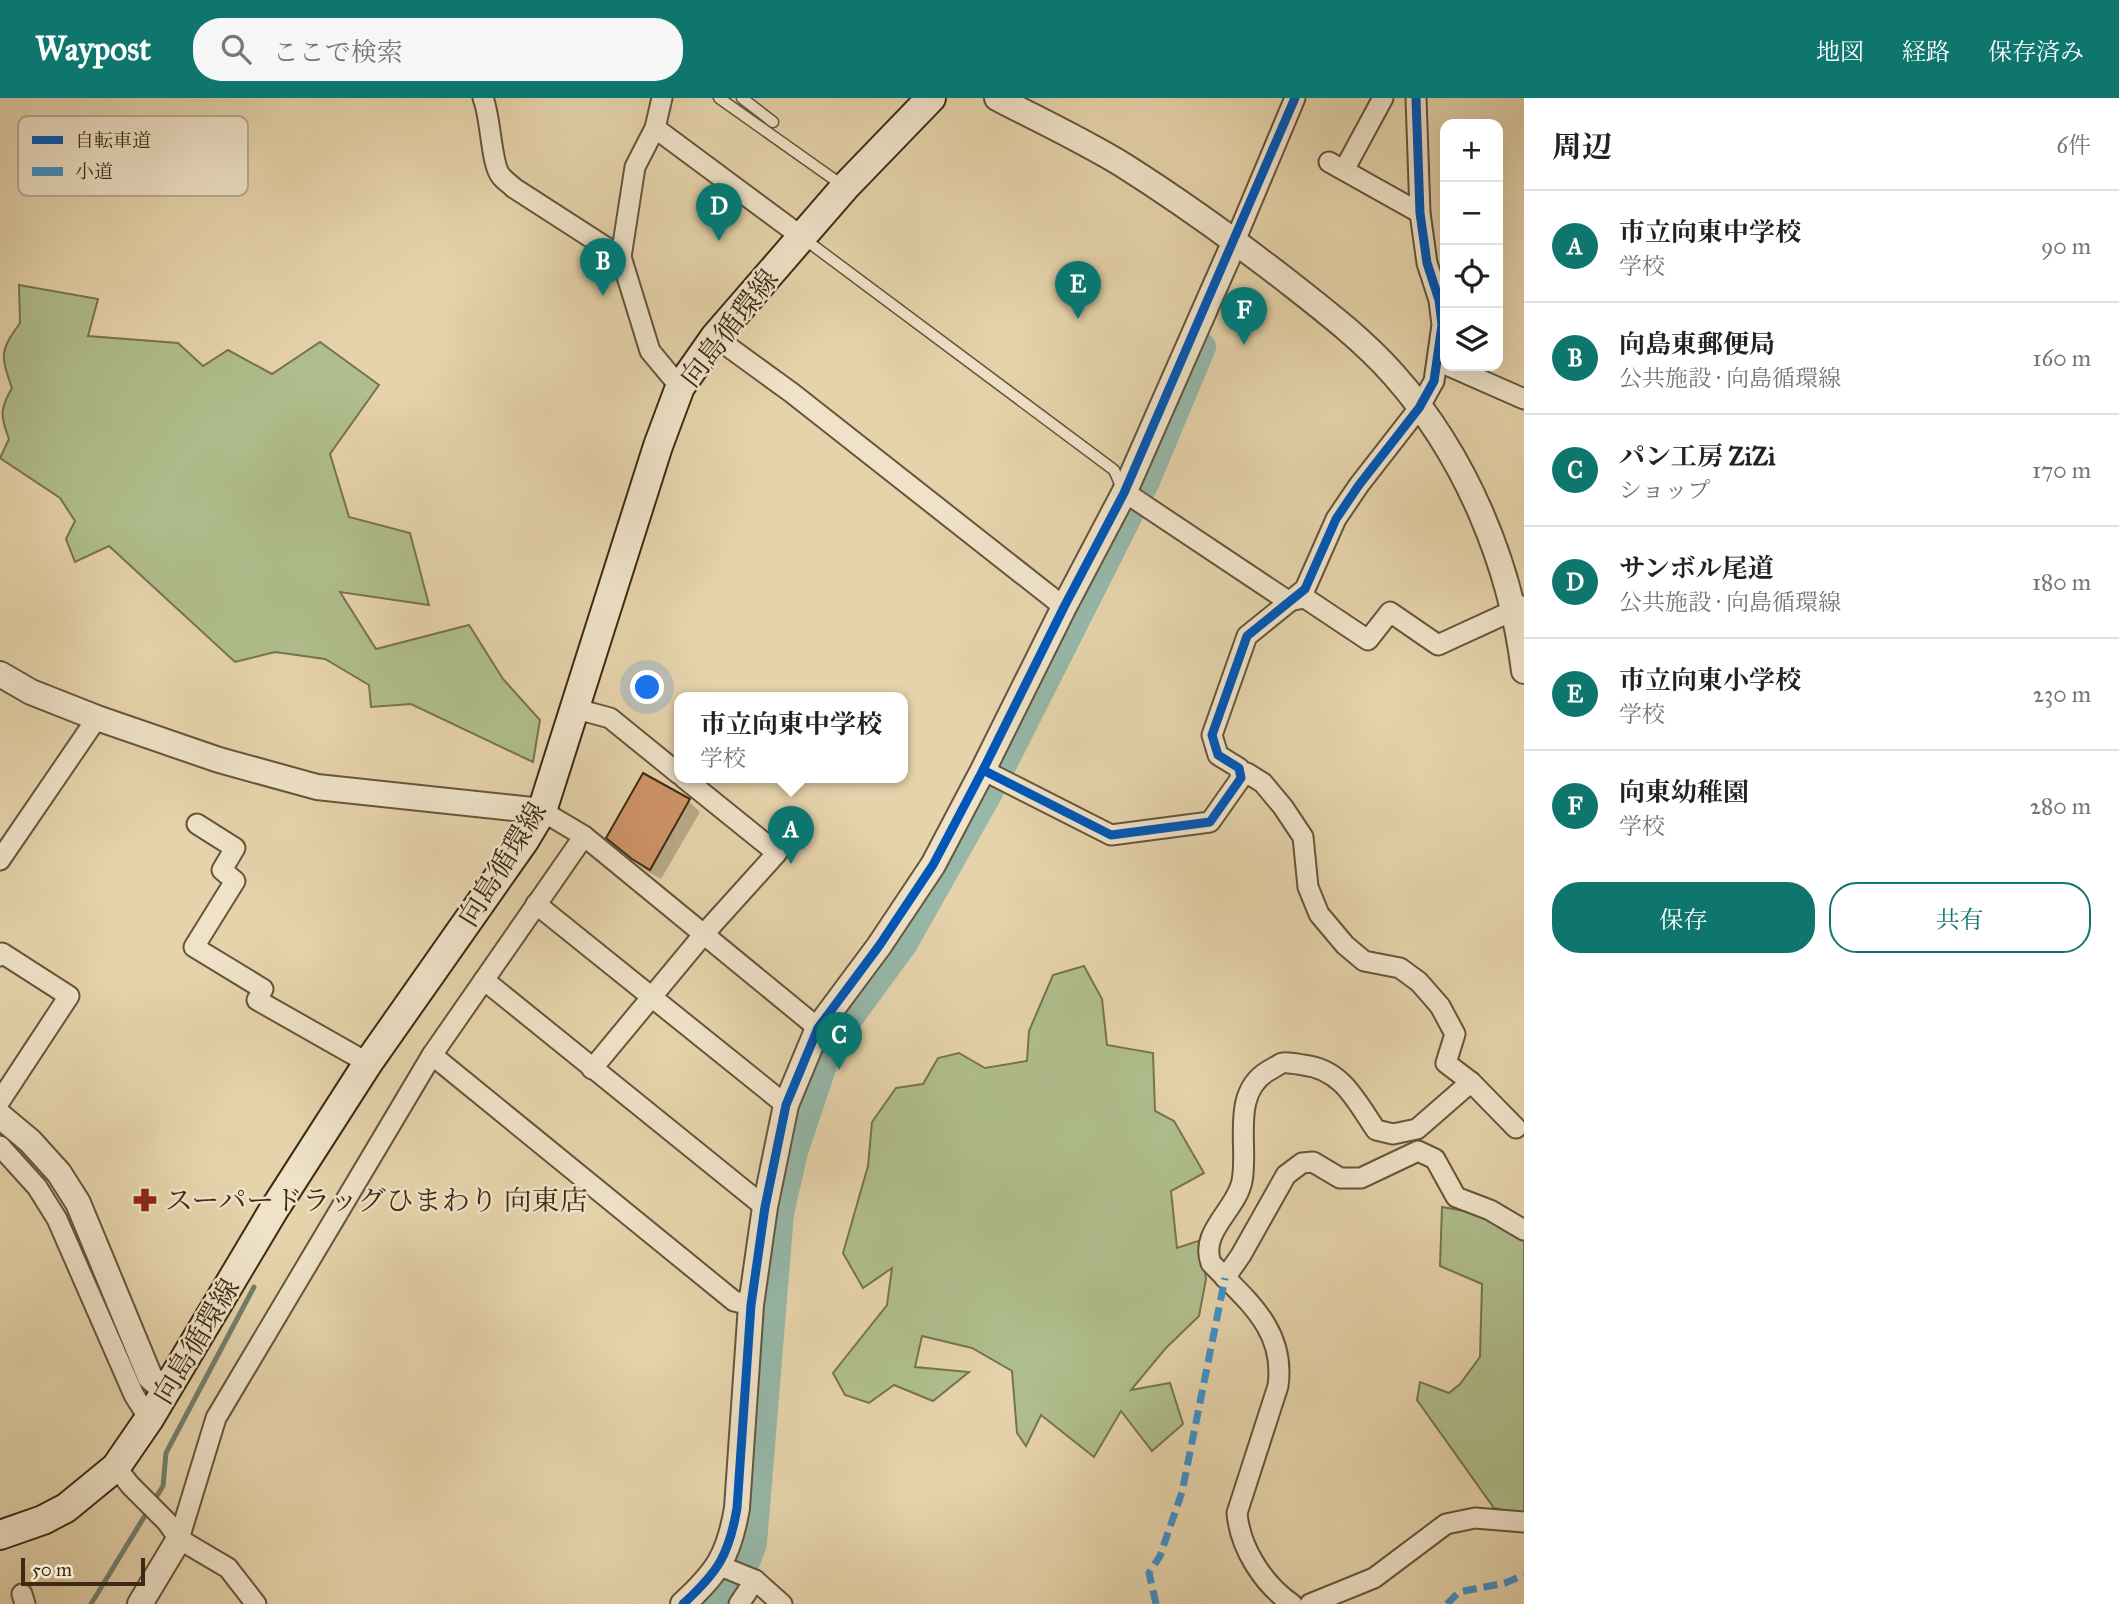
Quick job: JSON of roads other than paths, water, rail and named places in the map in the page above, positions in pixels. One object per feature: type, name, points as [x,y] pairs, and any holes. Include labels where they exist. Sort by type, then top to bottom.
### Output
[{"type":"main road","name":"向島循環線","points":[[0,1535],[43,1520],[123,1476],[149,1419],[273,1212],[368,1063],[524,841],[541,811],[658,446],[680,387],[715,337],[845,187],[931,98]]},
{"type":"street","points":[[484,98],[490,116],[494,159],[499,174],[514,188],[621,257]]},
{"type":"street","points":[[662,98],[655,128],[635,167],[621,257],[650,351],[680,387]]},
{"type":"street","points":[[997,98],[1121,164],[1235,241],[1334,318],[1394,375],[1442,439],[1471,492],[1519,608],[1524,671]]},
{"type":"street","points":[[684,1604],[725,1568],[732,1539],[737,1508],[751,1305],[765,1207],[786,1105],[818,1028],[879,946],[933,864],[1064,607],[1133,498],[1295,98]]},
{"type":"street","points":[[1383,98],[1337,166],[1420,213]]},
{"type":"street","points":[[1394,98],[1399,102],[1415,100],[1420,213],[1427,263],[1440,308]]},
{"type":"street","points":[[655,128],[803,237]]},
{"type":"street","points":[[715,337],[792,393],[1064,607]]},
{"type":"street","points":[[983,770],[1111,835],[1210,822],[1242,774],[1239,768],[1218,755],[1212,735],[1247,636],[1305,589],[1336,519],[1419,408],[1440,370]]},
{"type":"street","points":[[1462,371],[1524,399]]},
{"type":"street","points":[[1133,498],[1288,601],[1305,598],[1368,640],[1390,612],[1438,645],[1519,608]]},
{"type":"street","points":[[0,674],[31,692],[97,718],[219,760],[317,787],[541,811],[584,836],[818,1028]]},
{"type":"street","points":[[573,708],[610,718],[674,770]]},
{"type":"street","points":[[0,860],[97,718]]},
{"type":"street","points":[[1242,774],[1247,773],[1262,783],[1283,807],[1303,837],[1308,887],[1320,914],[1345,945],[1364,961],[1400,968],[1419,982],[1440,1006],[1455,1034],[1446,1063],[1471,1082],[1516,1128]]},
{"type":"street","points":[[592,1069],[703,935],[777,853],[690,783]]},
{"type":"street","points":[[197,824],[235,848],[222,870],[235,881],[194,947],[263,989],[257,1000],[368,1063]]},
{"type":"street","points":[[139,1604],[173,1531],[216,1418],[432,1055],[584,836]]},
{"type":"street","points":[[536,904],[786,1105]]},
{"type":"street","points":[[0,956],[2,953],[69,996],[0,1101]]},
{"type":"street","points":[[484,979],[765,1207]]},
{"type":"street","points":[[432,1055],[734,1301],[751,1305]]},
{"type":"street","points":[[1292,1604],[1280,1596],[1251,1559],[1239,1534],[1237,1513],[1278,1386],[1281,1366],[1262,1316],[1211,1263],[1207,1252],[1212,1236],[1242,1182],[1243,1116],[1247,1096],[1260,1076],[1283,1063],[1317,1066],[1343,1082],[1376,1130],[1393,1134],[1418,1129],[1471,1082]]},
{"type":"street","points":[[0,1116],[30,1141],[59,1173],[78,1203],[150,1377],[166,1391]]},
{"type":"street","points":[[0,1146],[37,1186],[57,1219],[134,1395],[149,1419]]},
{"type":"street","points":[[1224,1278],[1241,1255],[1286,1175],[1302,1163],[1313,1162],[1340,1178],[1361,1178],[1418,1151],[1435,1159],[1456,1197],[1490,1210],[1524,1230]]},
{"type":"street","points":[[123,1476],[173,1531],[228,1568],[256,1604]]},
{"type":"street","points":[[1310,1604],[1374,1578],[1446,1524],[1475,1518],[1524,1522]]},
{"type":"street","points":[[725,1568],[755,1580],[782,1604]]},
{"type":"street","points":[[739,1604],[755,1580]]},
{"type":"lane","points":[[719,98],[845,187]]},
{"type":"lane","points":[[742,98],[773,122]]},
{"type":"lane","points":[[803,237],[1114,470],[1133,498]]},
{"type":"waterway","points":[[719,1604],[735,1589],[752,1543],[779,1213],[793,1152],[829,1044],[903,943],[987,794],[1145,481],[1201,347]]},
{"type":"waterway","points":[[91,1604],[163,1486],[166,1453],[254,1287]]},
{"type":"place","name":"サンボル尾道","points":[[719,241]]},
{"type":"place","name":"向島東郵便局","points":[[603,296]]},
{"type":"place","name":"市立向東小学校","points":[[1078,319]]},
{"type":"place","name":"向東幼稚園","points":[[1244,345]]},
{"type":"place","name":"市立向東中学校","points":[[791,864]]},
{"type":"place","name":"パン工房 ZiZi","points":[[839,1070]]},
{"type":"place","name":"スーパードラッグひまわり 向東店","points":[[145,1200]]}]
